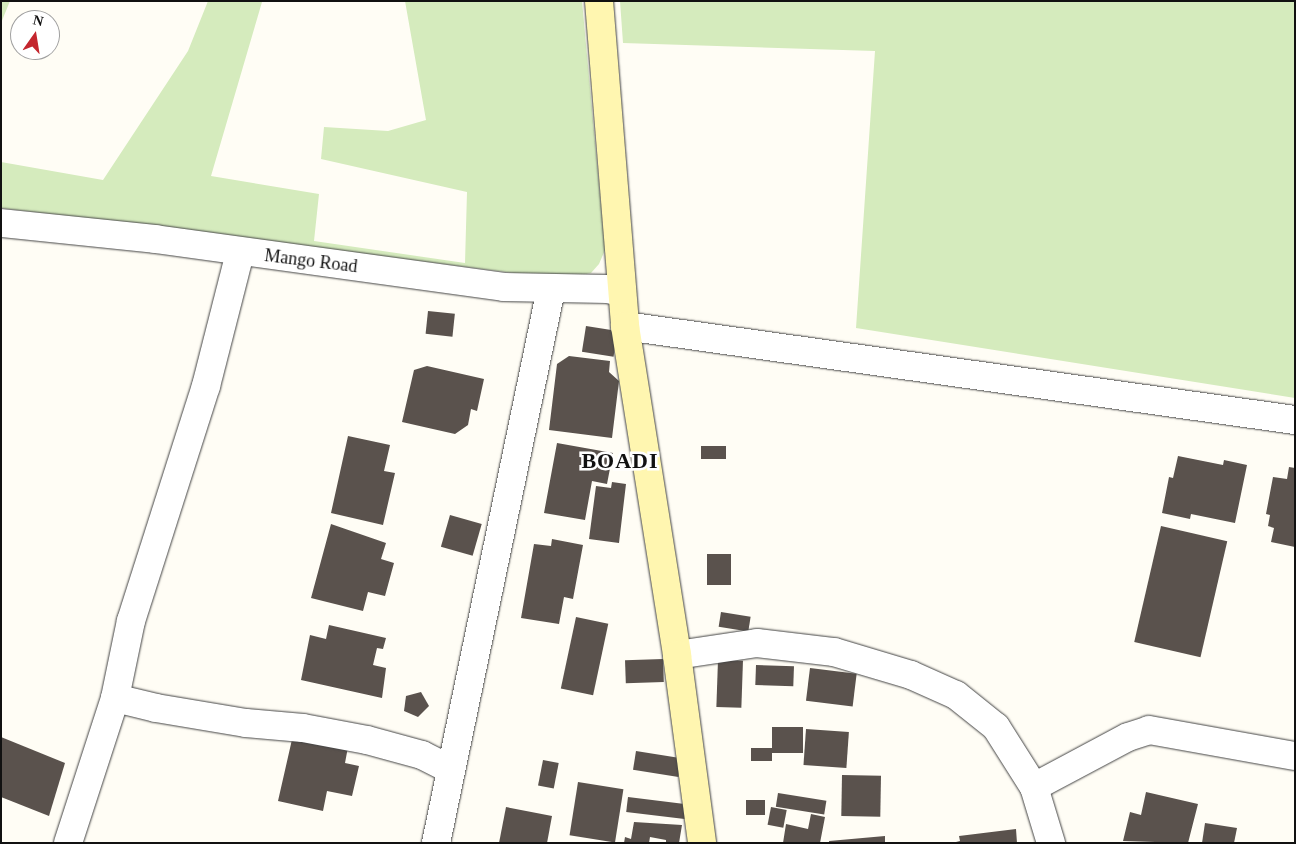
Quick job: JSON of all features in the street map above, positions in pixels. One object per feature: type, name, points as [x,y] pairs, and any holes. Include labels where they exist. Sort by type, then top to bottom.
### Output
[{"type":"street","points":[[599,1],[625,326],[677,655],[702,843]]},
{"type":"street","name":"Mango Road","points":[[1,224],[155,239],[240,253],[504,287],[608,289],[622,292]]},
{"type":"street","points":[[68,843],[115,698],[131,621],[206,386],[240,253]]},
{"type":"street","points":[[436,843],[551,289]]},
{"type":"street","points":[[625,326],[1295,420]]},
{"type":"street","points":[[677,655],[757,643],[834,652],[911,676],[956,695],[996,727],[1034,786],[1051,843]]},
{"type":"street","points":[[115,698],[156,708],[246,723],[303,728],[367,740],[422,755],[450,769]]},
{"type":"street","points":[[1034,786],[1128,736],[1149,730],[1295,756]]},
{"type":"green space","points":[[1,1],[10,1],[1,23]]},
{"type":"green space","points":[[208,1],[262,2],[211,176],[319,194],[314,241],[465,263],[467,192],[321,159],[324,127],[388,131],[426,120],[405,1],[582,1],[605,250],[599,264],[591,273],[562,279],[1,208],[1,162],[103,180],[188,51]]},
{"type":"green space","points":[[620,1],[1295,1],[1295,398],[856,328],[875,51],[623,43]]},
{"type":"building","points":[[428,311],[455,314],[452,337],[426,334]]},
{"type":"building","points":[[586,326],[618,331],[614,357],[582,352]]},
{"type":"building","points":[[569,356],[610,361],[609,372],[619,381],[612,438],[549,430],[557,364]]},
{"type":"building","points":[[427,366],[484,379],[477,411],[471,409],[468,425],[455,434],[402,422],[414,370]]},
{"type":"building","points":[[348,436],[390,445],[384,471],[395,473],[383,525],[331,513]]},
{"type":"building","points":[[557,443],[613,453],[607,484],[592,481],[585,520],[544,513]]},
{"type":"building","points":[[701,446],[726,446],[726,459],[701,459]]},
{"type":"building","points":[[1178,456],[1223,465],[1224,460],[1247,465],[1235,523],[1191,514],[1190,519],[1162,513],[1169,477],[1173,478]]},
{"type":"building","points":[[1289,467],[1295,468],[1295,547],[1271,542],[1274,528],[1268,526],[1270,515],[1266,514],[1273,477],[1287,479]]},
{"type":"building","points":[[612,482],[626,484],[619,543],[589,539],[596,486],[611,488]]},
{"type":"building","points":[[450,515],[482,524],[473,556],[441,547]]},
{"type":"building","points":[[331,524],[386,543],[381,559],[394,563],[385,596],[368,592],[363,611],[311,598]]},
{"type":"building","points":[[1161,526],[1227,541],[1200,657],[1134,642]]},
{"type":"building","points":[[552,539],[583,545],[573,599],[564,597],[559,624],[521,618],[534,544],[551,546]]},
{"type":"building","points":[[707,554],[731,554],[731,585],[707,585]]},
{"type":"building","points":[[721,612],[751,617],[748,632],[719,627]]},
{"type":"building","points":[[576,617],[608,624],[593,695],[561,688]]},
{"type":"building","points":[[329,625],[386,638],[383,649],[377,648],[373,665],[386,668],[382,698],[301,680],[310,635],[326,639]]},
{"type":"building","points":[[663,659],[664,682],[626,683],[625,660]]},
{"type":"building","points":[[718,660],[743,661],[741,708],[716,707]]},
{"type":"building","points":[[756,665],[794,666],[793,686],[755,685]]},
{"type":"building","points":[[810,668],[857,674],[853,706],[806,701]]},
{"type":"building","points":[[421,692],[429,706],[418,717],[404,711],[406,696]]},
{"type":"building","points":[[772,727],[803,727],[803,753],[772,753]]},
{"type":"building","points":[[806,729],[849,732],[846,768],[803,765]]},
{"type":"building","points":[[293,735],[348,747],[345,763],[359,766],[352,796],[327,791],[323,811],[278,801]]},
{"type":"building","points":[[1,737],[65,763],[49,816],[1,797]]},
{"type":"building","points":[[751,748],[772,748],[772,761],[751,761]]},
{"type":"building","points":[[636,751],[681,758],[678,777],[633,770]]},
{"type":"building","points":[[543,760],[559,763],[554,789],[538,786]]},
{"type":"building","points":[[842,775],[881,776],[880,817],[841,816]]},
{"type":"building","points":[[578,782],[623,789],[615,843],[570,835]]},
{"type":"building","points":[[1146,792],[1198,804],[1188,843],[1123,841],[1130,812],[1141,815]]},
{"type":"building","points":[[778,793],[826,801],[824,814],[776,807]]},
{"type":"building","points":[[628,797],[689,804],[687,819],[626,812]]},
{"type":"building","points":[[746,800],[765,800],[765,815],[746,815]]},
{"type":"building","points":[[506,807],[552,816],[547,843],[499,843]]},
{"type":"building","points":[[771,807],[787,810],[783,828],[768,825]]},
{"type":"building","points":[[811,814],[825,817],[820,843],[783,843],[786,824],[808,829]]},
{"type":"building","points":[[634,822],[682,825],[679,843],[666,843],[666,840],[650,837],[649,843],[624,843],[625,837],[631,839]]},
{"type":"building","points":[[1205,823],[1237,828],[1234,843],[1202,843]]},
{"type":"building","points":[[1016,829],[1017,843],[952,843],[960,841],[959,836]]},
{"type":"building","points":[[885,836],[885,843],[829,843],[829,841]]},
{"type":"district","name":"BOADI","points":[[620,461]]}]
